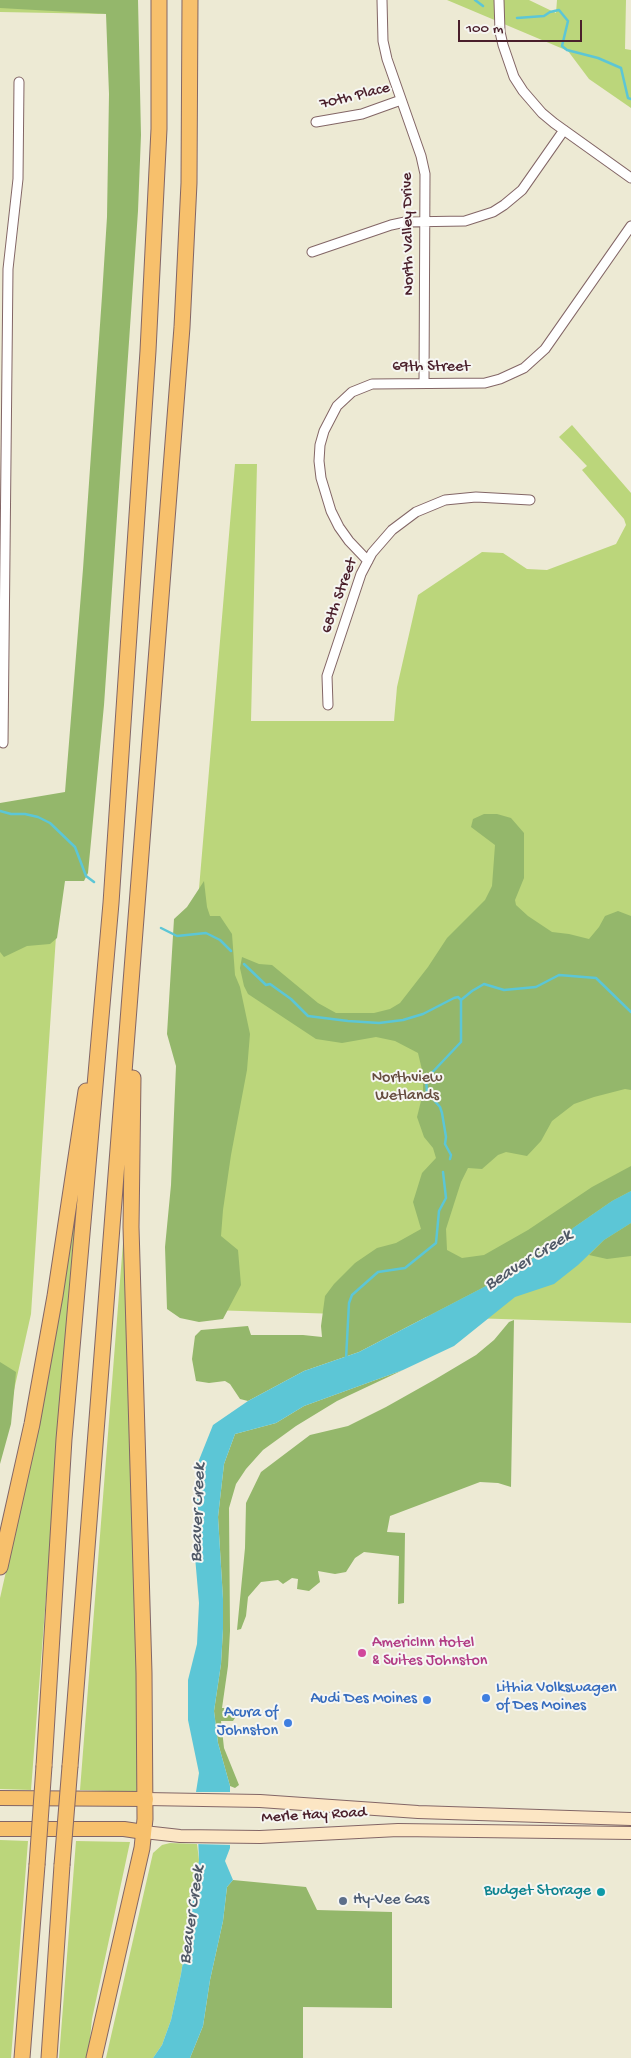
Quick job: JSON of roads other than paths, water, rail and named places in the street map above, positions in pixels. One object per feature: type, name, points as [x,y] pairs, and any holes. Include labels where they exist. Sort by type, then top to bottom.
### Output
[{"type":"highway","points":[[22,2058],[44,1766],[64,1439],[113,884],[148,352],[159,128],[159,0]]},
{"type":"highway","points":[[49,2058],[62,1865],[182,318],[189,183],[190,0]]},
{"type":"highway","points":[[94,2058],[144,1832],[146,1799],[131,1227],[136,921]]},
{"type":"highway","points":[[0,1567],[32,1424],[55,1296],[90,1067],[101,1031]]},
{"type":"main road","name":"Merle Hay Road","points":[[0,1798],[260,1802],[427,1812],[631,1819]]},
{"type":"main road","name":"Merle Hay Road","points":[[0,1829],[124,1830],[180,1836],[260,1837],[398,1830],[631,1833]]},
{"type":"street","name":"North Valley Drive","points":[[382,0],[383,41],[425,174],[424,383]]},
{"type":"street","points":[[499,0],[500,32],[503,45],[514,77],[532,103],[564,130],[631,178]]},
{"type":"street","points":[[3,742],[4,326],[10,244],[18,179],[19,82]]},
{"type":"street","name":"70th Place","points":[[316,122],[362,114],[401,100]]},
{"type":"street","points":[[312,252],[391,225],[465,221],[480,218],[504,205],[522,190],[564,130]]},
{"type":"street","name":"69th Street","points":[[368,561],[339,527],[325,494],[319,461],[324,432],[337,406],[352,392],[362,387],[383,383],[485,383],[500,380],[524,368],[545,349],[631,226]]},
{"type":"street","name":"68th Street","points":[[328,705],[327,676],[368,561],[382,540],[416,512],[431,505],[461,498],[476,497],[530,500]]},
{"type":"water","name":"Beaver Creek","points":[[631,1191],[631,1223],[604,1240],[578,1265],[554,1284],[515,1297],[454,1346],[403,1370],[304,1406],[276,1423],[235,1434],[224,1464],[218,1517],[223,1629],[221,1664],[214,1711],[218,1743],[230,1786],[230,1848],[225,1861],[233,1880],[227,1887],[223,1921],[210,1980],[203,2026],[190,2058],[153,2058],[162,2045],[171,2020],[181,1974],[199,1860],[196,1792],[199,1773],[188,1720],[188,1680],[197,1644],[199,1603],[194,1545],[197,1465],[213,1425],[248,1401],[304,1371],[359,1352],[486,1286],[525,1262],[559,1245],[573,1228],[612,1201]]},
{"type":"waterway","points":[[475,0],[483,6]]},
{"type":"waterway","points":[[517,18],[544,16],[559,10],[568,21],[562,46],[567,50],[598,58],[621,68],[628,98],[631,99]]},
{"type":"waterway","points":[[0,811],[38,817],[50,823],[75,847],[86,876],[94,882]]},
{"type":"waterway","points":[[161,928],[177,936],[206,933],[220,940],[231,951]]},
{"type":"waterway","points":[[244,964],[266,985],[270,984],[291,999],[308,1016],[379,1023],[403,1020],[423,1014],[454,998],[458,997],[461,1000]]},
{"type":"waterway","points":[[450,1159],[451,1155],[445,1144],[446,1137],[442,1113],[440,1107],[427,1092],[426,1079],[461,1042],[461,1000],[472,991],[484,984],[504,990],[536,987],[559,975],[596,978],[631,1012]]},
{"type":"waterway","points":[[346,1359],[349,1303],[352,1295],[378,1272],[405,1268],[436,1243],[439,1211],[446,1198],[443,1172]]},
{"type":"place","name":"AmericInn Hotel & Suites Johnston","points":[[362,1653]]},
{"type":"place","name":"Lithia Volkswagen of Des Moines","points":[[486,1698]]},
{"type":"place","name":"Audi Des Moines","points":[[427,1700]]},
{"type":"place","name":"Acura of Johnston","points":[[288,1723]]},
{"type":"place","name":"Budget Storage","points":[[601,1892]]},
{"type":"place","name":"Hy-Vee Gas","points":[[343,1901]]},
{"type":"park label","name":"Northview Wetlands","points":[[407,1088]]}]
